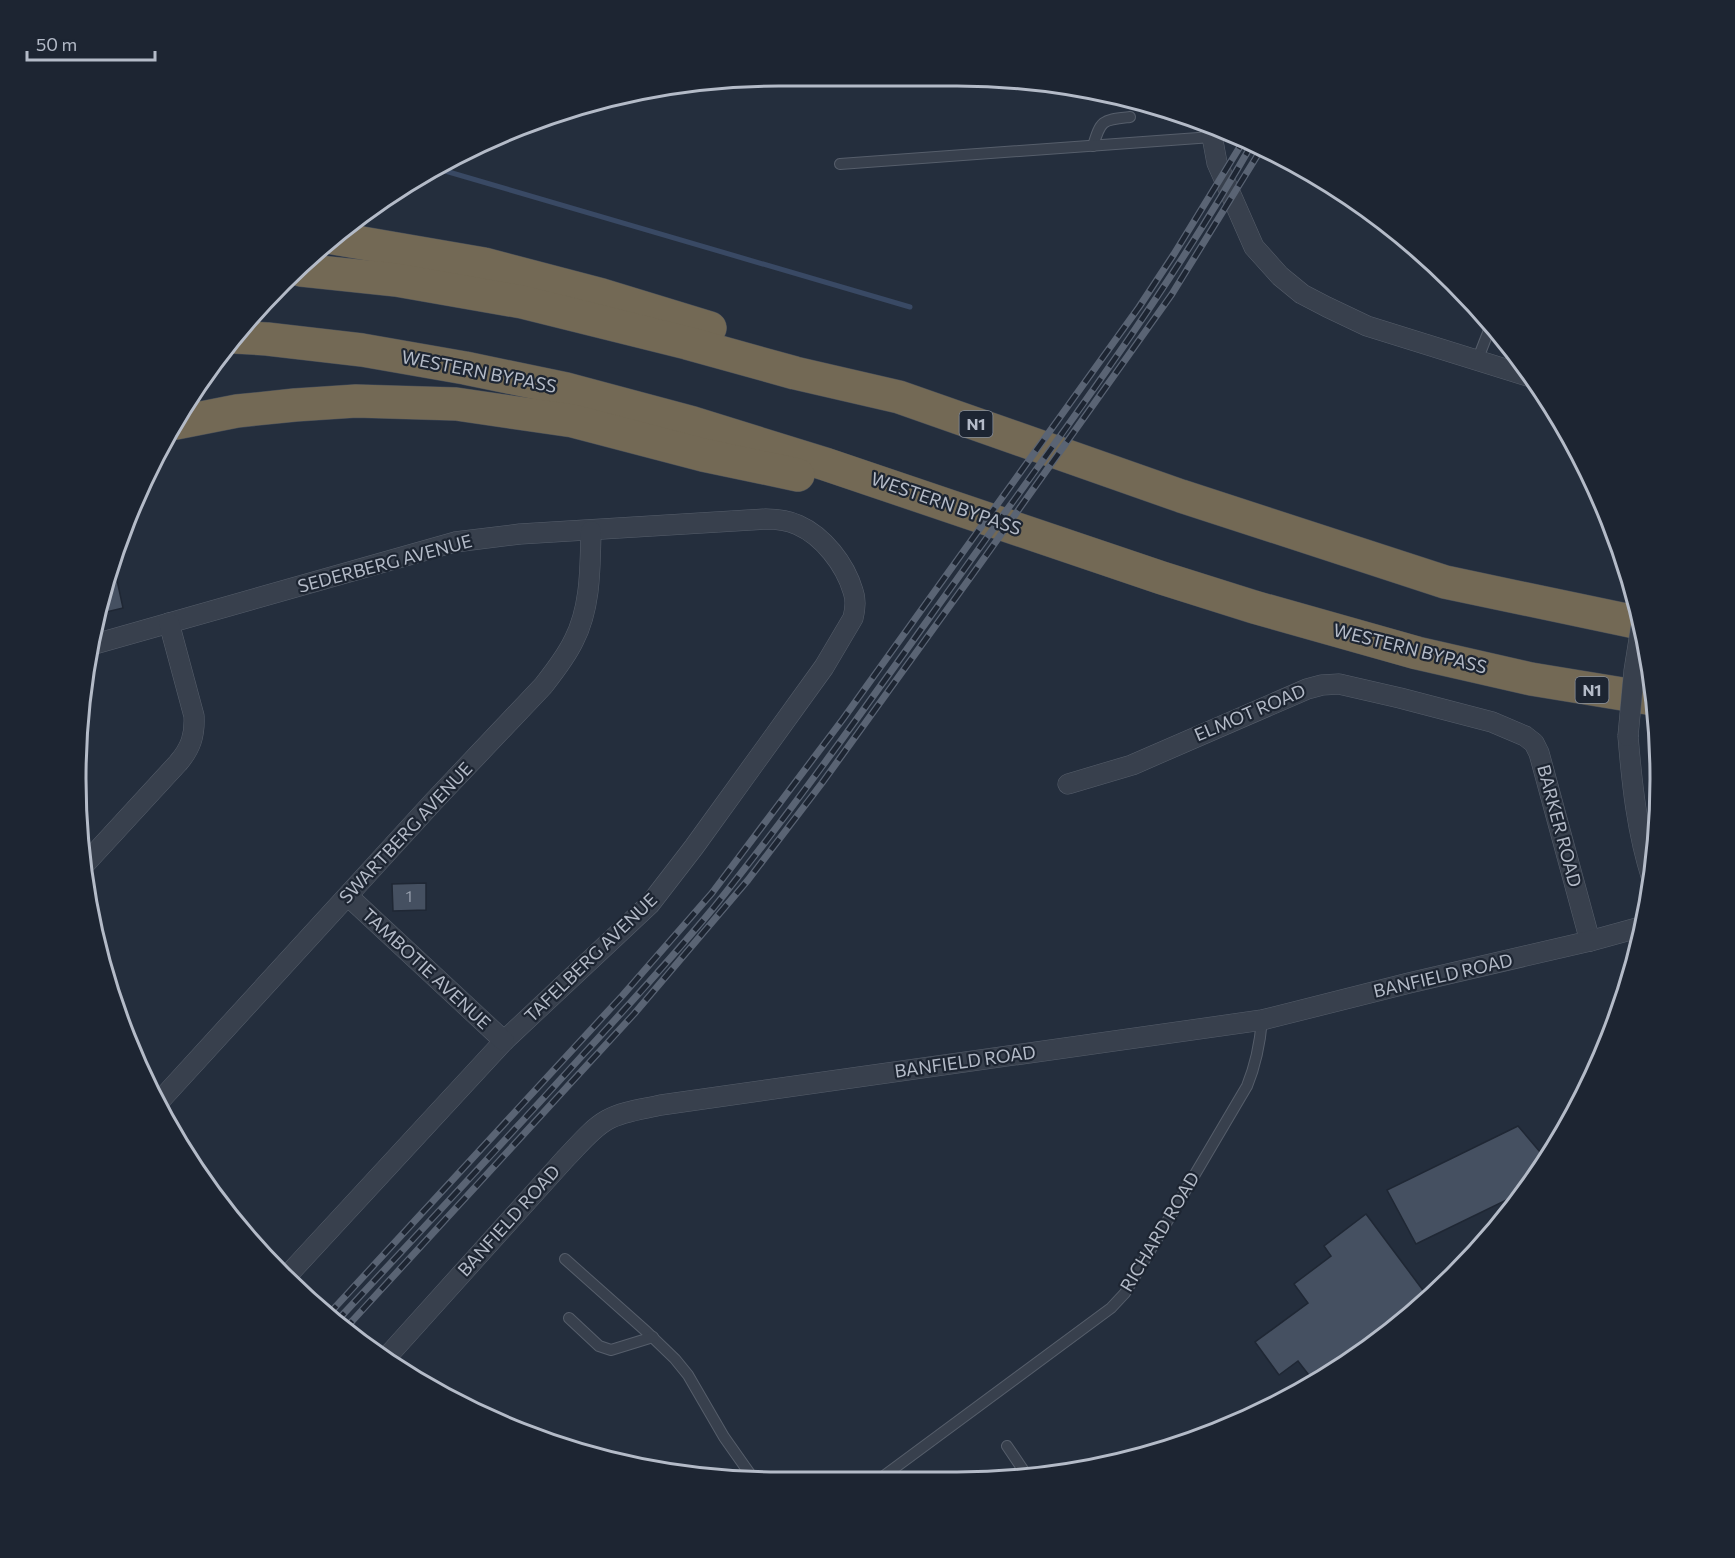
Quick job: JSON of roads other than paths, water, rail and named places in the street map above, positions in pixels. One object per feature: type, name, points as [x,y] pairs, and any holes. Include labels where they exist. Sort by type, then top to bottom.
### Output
[{"type":"highway","points":[[344,240],[484,264],[602,295],[805,357],[899,397]]},
{"type":"highway","name":"N1","points":[[308,271],[396,280],[522,302],[687,343],[795,373],[899,397],[1181,496],[1445,582],[1631,621]]},
{"type":"highway","name":"WESTERN BYPASS","points":[[245,338],[362,351],[465,368],[566,389],[693,423],[970,512],[1213,594],[1417,653],[1531,679],[1645,698]]},
{"type":"highway","points":[[185,421],[237,411],[356,400],[456,404],[573,421],[703,455],[970,512]]},
{"type":"street","points":[[1212,134],[1217,163],[1254,247],[1280,276],[1302,294],[1368,326],[1518,373]]},
{"type":"street","name":"SEDERBERG AVENUE","points":[[99,643],[455,542],[520,534],[766,519],[782,520],[799,525],[825,544]]},
{"type":"street","name":"SWARTBERG AVENUE","points":[[163,1097],[559,666],[575,638],[585,608],[589,584],[591,531]]},
{"type":"street","name":"TAFELBERG AVENUE","points":[[291,1271],[504,1041],[650,904],[694,847],[824,667],[849,626],[855,610],[854,592],[843,568],[825,544]]},
{"type":"street","points":[[90,859],[187,753],[192,741],[195,730],[194,716],[169,623]]},
{"type":"street","points":[[1637,650],[1628,736],[1631,778],[1645,853]]},
{"type":"street","name":"ELMOT ROAD","points":[[1068,783],[1132,765],[1306,689],[1322,685],[1339,684],[1507,727]]},
{"type":"street","name":"BARKER ROAD","points":[[1507,727],[1534,743],[1539,753],[1590,941]]},
{"type":"street","name":"TAMBOTIE AVENUE","points":[[348,896],[504,1041]]},
{"type":"street","name":"BANFIELD ROAD","points":[[390,1353],[565,1159],[588,1135],[605,1121],[616,1116],[661,1105],[1262,1020],[1633,929]]},
{"type":"lane","points":[[1093,146],[1101,124],[1106,120],[1130,117]]},
{"type":"lane","points":[[840,164],[1093,146],[1205,132]]},
{"type":"lane","points":[[1477,361],[1487,334]]},
{"type":"lane","name":"RICHARD ROAD","points":[[891,1472],[1112,1308],[1125,1293],[1247,1086],[1260,1046],[1262,1020]]},
{"type":"lane","points":[[566,1259],[675,1359],[688,1375],[724,1437],[748,1471]]},
{"type":"lane","points":[[568,1318],[599,1346],[611,1350],[653,1337]]},
{"type":"lane","points":[[1007,1446],[1023,1469]]},
{"type":"waterway","points":[[445,171],[910,307]]},
{"type":"railway","points":[[333,1309],[622,996],[712,893],[843,719],[1139,307],[1240,147]]},
{"type":"railway","points":[[341,1316],[649,983],[752,860],[1097,385],[1193,242],[1248,150]]},
{"type":"railway","points":[[350,1323],[634,1014],[748,880],[822,783],[1172,294],[1257,156]]}]
